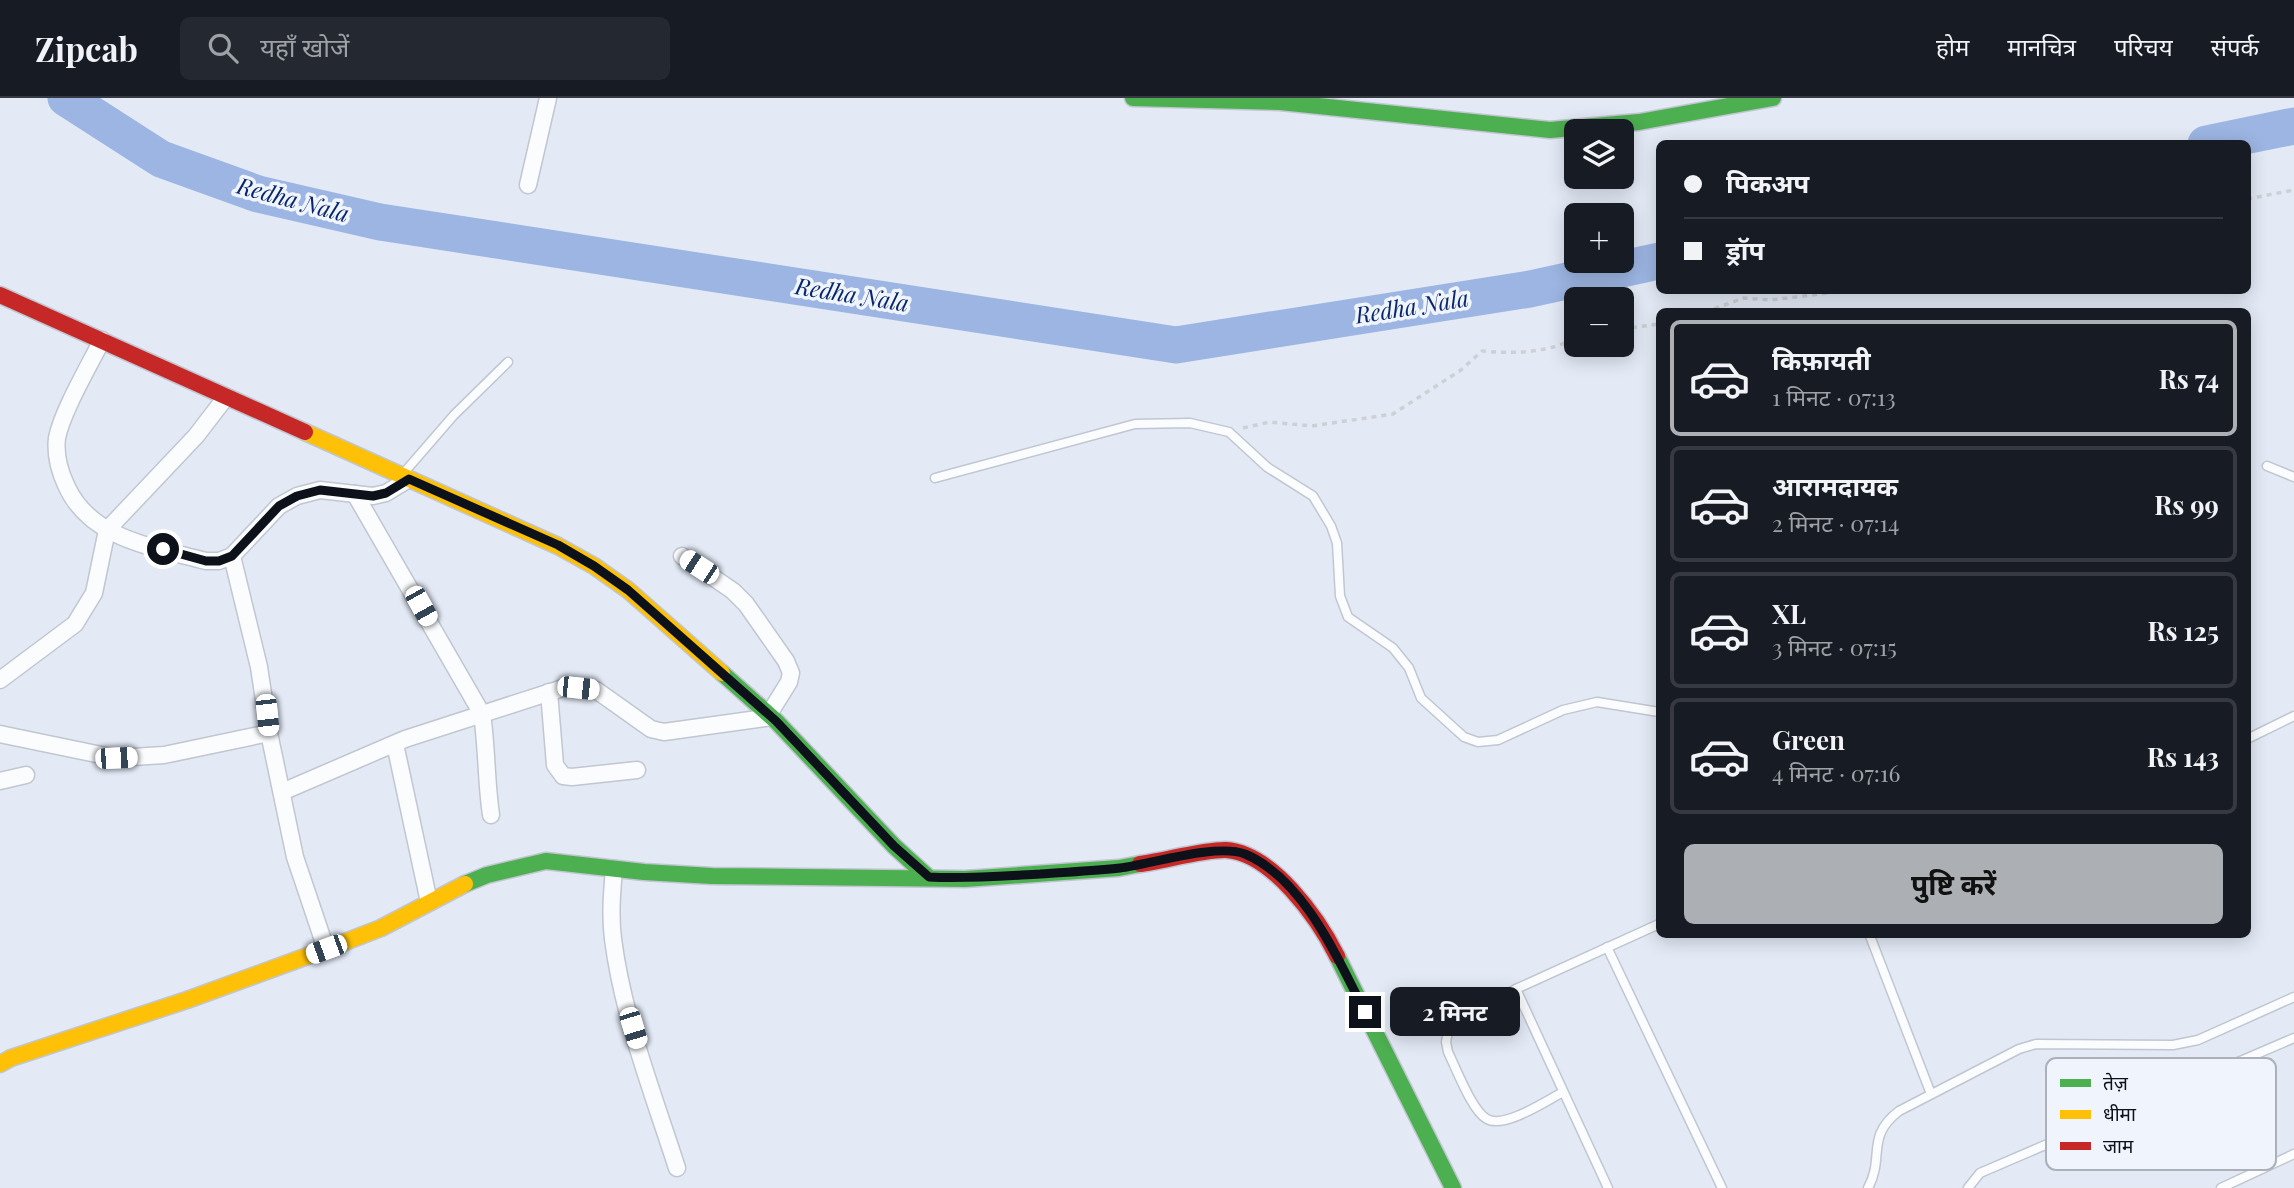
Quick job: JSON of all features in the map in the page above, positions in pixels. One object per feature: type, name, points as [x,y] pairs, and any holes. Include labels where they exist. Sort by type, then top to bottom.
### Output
[{"type":"street","points":[[528,185],[548,98]]},
{"type":"street","points":[[1133,98],[1280,102],[1550,130],[1639,122],[1773,98]]},
{"type":"street","points":[[1671,98],[1673,115]]},
{"type":"street","points":[[0,295],[558,545],[594,566],[628,590],[770,716],[894,846],[929,877]]},
{"type":"street","points":[[102,340],[62,423],[57,439],[57,457],[60,473],[72,500],[86,516],[121,537],[206,561],[219,561],[232,556],[279,506],[297,496],[320,490],[373,496],[386,493],[405,477]]},
{"type":"street","points":[[0,680],[75,624],[94,593],[107,530],[196,436],[226,397]]},
{"type":"street","points":[[355,494],[482,714],[491,815]]},
{"type":"street","points":[[232,556],[259,667],[268,733],[295,857],[326,949]]},
{"type":"street","points":[[682,556],[733,591],[760,622],[786,661],[791,673],[789,682],[770,716]]},
{"type":"street","points":[[282,792],[394,744],[563,688],[596,690],[651,729],[664,732],[770,716]]},
{"type":"street","points":[[549,692],[555,765],[563,776],[637,770]]},
{"type":"street","points":[[0,734],[116,758],[164,755],[268,733]]},
{"type":"street","points":[[394,744],[429,902]]},
{"type":"street","points":[[0,780],[26,775]]},
{"type":"street","points":[[0,1064],[326,949],[381,928],[487,875],[524,865],[546,862],[712,876],[965,879],[1119,868],[1224,850],[1243,853],[1262,863],[1288,887],[1329,940],[1453,1188]]},
{"type":"street","points":[[614,869],[611,907],[613,938],[626,1008],[677,1168]]},
{"type":"lane","points":[[405,477],[454,415],[508,362]]},
{"type":"lane","points":[[935,478],[1135,424],[1190,423],[1229,432],[1267,467],[1313,496],[1331,526],[1337,543],[1340,596],[1348,617],[1393,648],[1409,668],[1421,698],[1464,737],[1478,742],[1498,740],[1563,710],[1597,702],[1656,712]]},
{"type":"lane","points":[[2267,466],[2294,477]]},
{"type":"lane","points":[[2251,737],[2294,716]]},
{"type":"lane","points":[[1563,1092],[1511,1119],[1488,1121],[1479,1112],[1448,1052],[1448,1031],[1455,1021],[1516,989],[1656,925]]},
{"type":"lane","points":[[1871,938],[1931,1094]]},
{"type":"lane","points":[[1607,947],[1722,1188]]},
{"type":"lane","points":[[1516,989],[1608,1188]]},
{"type":"lane","points":[[1868,1188],[1873,1179],[1880,1131],[1888,1120],[1899,1111],[2019,1049],[2036,1044],[2173,1045],[2198,1040],[2294,997]]},
{"type":"lane","points":[[2247,1058],[2294,1038]]},
{"type":"lane","points":[[1968,1188],[1980,1173],[2046,1145]]},
{"type":"lane","points":[[2276,1162],[2294,1154]]},
{"type":"lane","points":[[2221,1188],[2260,1170]]},
{"type":"path","points":[[2251,198],[2294,190]]},
{"type":"path","points":[[1716,308],[1744,298],[1771,300],[1820,294]]},
{"type":"path","points":[[1634,327],[1656,324]]},
{"type":"path","points":[[1229,432],[1270,422],[1312,426],[1393,414],[1461,370],[1482,351],[1513,354],[1564,344]]},
{"type":"waterway","name":"Redha Nala","points":[[66,98],[161,159],[258,194],[380,222],[1176,345],[1530,289],[1656,262]]},
{"type":"waterway","name":"Redha Nala","points":[[2226,140],[2294,126]]},
{"type":"traffic: fast","points":[[1133,98],[1280,102],[1550,130],[1639,122],[1773,98]]},
{"type":"traffic: fast","points":[[722,673],[776,721],[894,846],[928,877]]},
{"type":"traffic: fast","points":[[465,884],[487,875],[546,861],[644,872],[712,876],[965,879],[1119,868],[1140,864]]},
{"type":"traffic: fast","points":[[1337,956],[1453,1188]]},
{"type":"traffic: slow","points":[[305,432],[558,546],[594,566],[628,590],[722,673]]},
{"type":"traffic: slow","points":[[0,1064],[332,947],[381,928],[465,884]]},
{"type":"traffic: jam","points":[[0,295],[305,432]]},
{"type":"traffic: jam","points":[[1140,864],[1218,850],[1243,854],[1260,862],[1292,890],[1318,924],[1337,956]]},
{"type":"route","points":[[163,549],[206,561],[219,561],[232,556],[279,506],[297,496],[320,490],[373,496],[386,493],[409,479],[558,545],[628,590],[776,721],[894,846],[929,877],[965,879],[1119,868],[1224,850],[1243,853],[1262,863],[1288,887],[1312,915],[1329,940],[1365,1012]]}]
